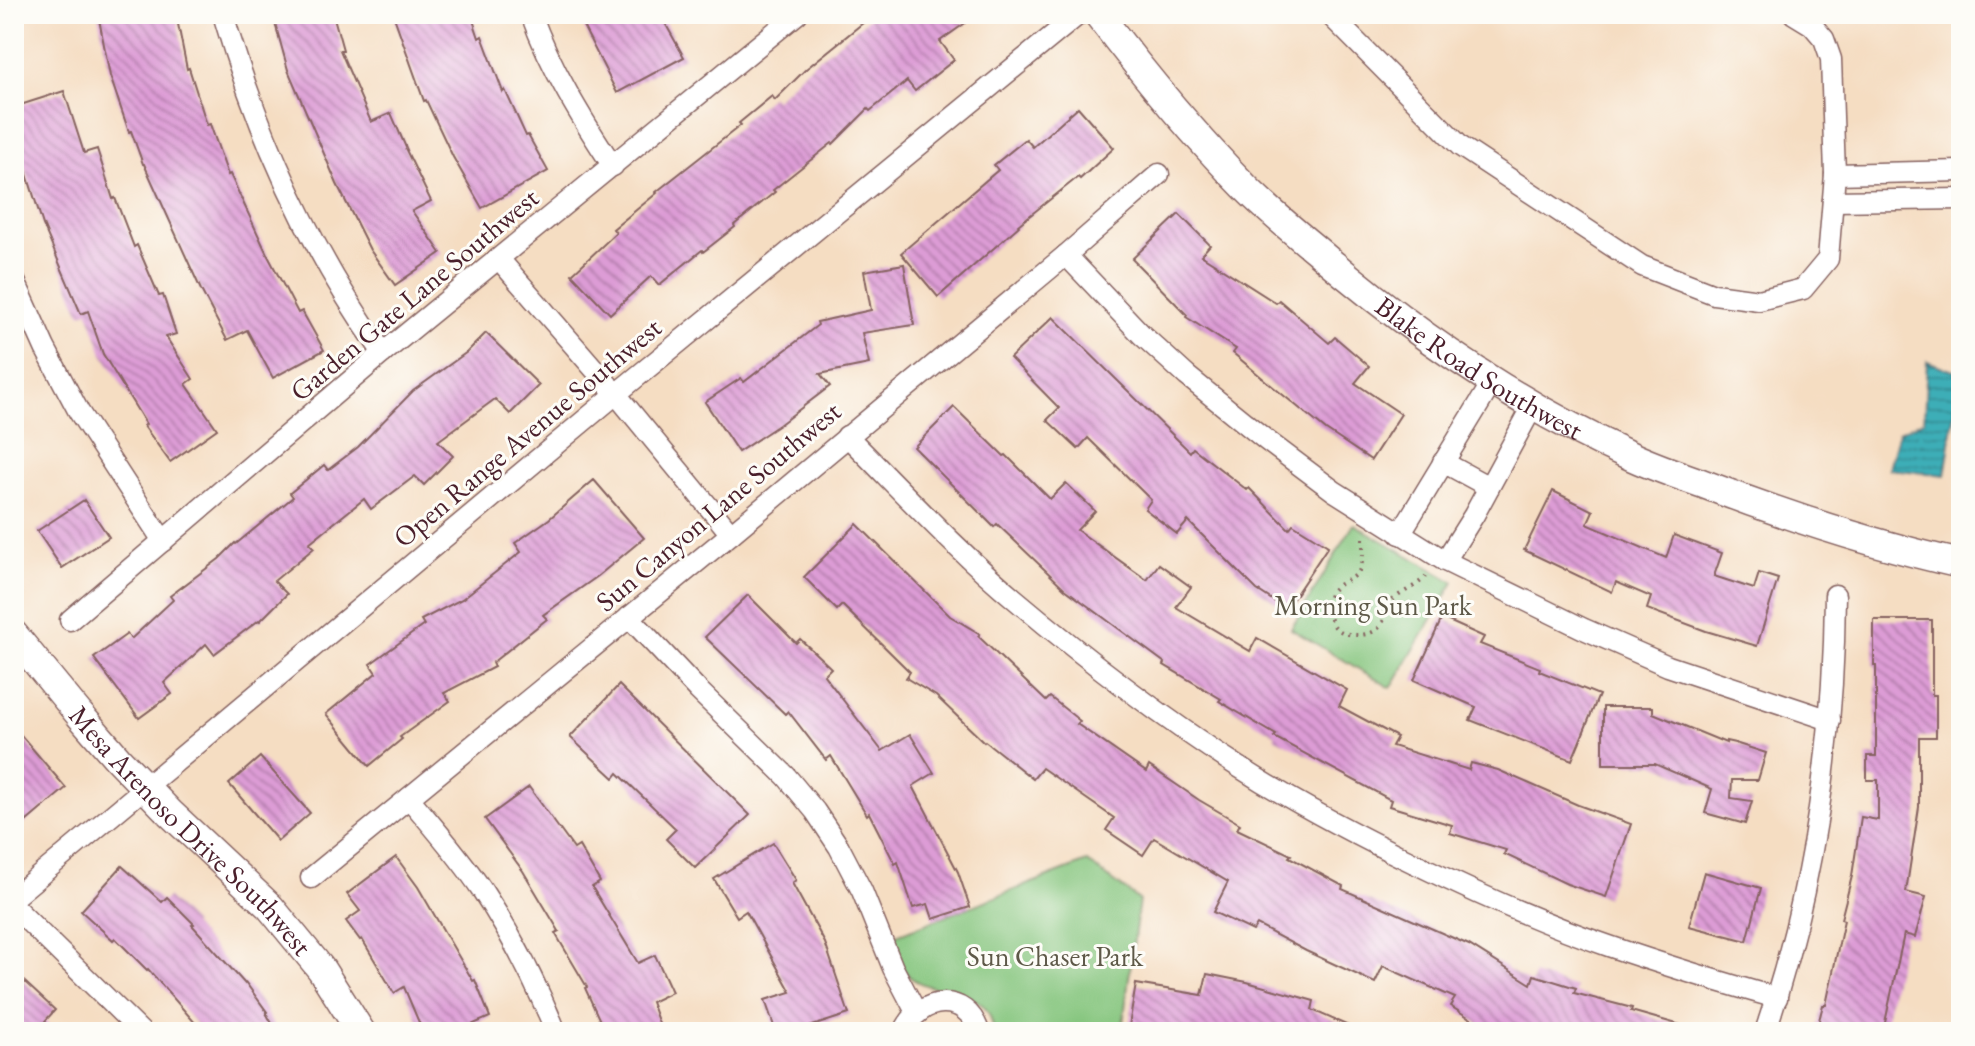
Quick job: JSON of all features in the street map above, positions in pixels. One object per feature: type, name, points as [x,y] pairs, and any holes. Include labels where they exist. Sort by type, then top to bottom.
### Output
[{"type":"street","points":[[223,14],[253,110],[291,197],[358,317],[383,353]]},
{"type":"street","points":[[531,14],[560,81],[613,166]]},
{"type":"street","name":"Garden Gate Lane Southwest","points":[[70,620],[383,353],[797,14]]},
{"type":"street","name":"Open Range Avenue Southwest","points":[[14,897],[616,394],[1079,14]]},
{"type":"street","name":"Blake Road Southwest","points":[[1098,14],[1168,102],[1248,190],[1345,275],[1428,339],[1493,381],[1533,406],[1635,458],[1743,500],[1867,540],[1961,564]]},
{"type":"street","points":[[1329,14],[1460,146],[1642,266],[1714,294],[1759,300],[1803,289],[1828,259],[1835,174],[1831,59],[1824,39],[1812,25],[1794,14]]},
{"type":"street","points":[[1833,201],[1953,199],[1952,171],[1835,174]]},
{"type":"street","name":"Sun Canyon Lane Southwest","points":[[311,878],[731,534],[1159,174]]},
{"type":"street","points":[[1066,255],[1142,335],[1187,376],[1334,491],[1400,534],[1445,561],[1668,666],[1830,720]]},
{"type":"street","points":[[499,259],[731,534]]},
{"type":"street","points":[[14,279],[45,348],[79,412],[163,541]]},
{"type":"street","points":[[1400,534],[1493,381]]},
{"type":"street","points":[[1445,561],[1474,515],[1533,406]]},
{"type":"street","points":[[847,436],[957,547],[1014,599],[1121,685],[1240,768],[1385,849],[1529,915],[1680,970],[1777,998]]},
{"type":"street","points":[[1443,462],[1489,487]]},
{"type":"street","points":[[1765,1032],[1798,923],[1823,781],[1835,657],[1835,595]]},
{"type":"street","points":[[629,617],[786,776],[815,811],[839,847],[862,891],[893,968],[916,1012]]},
{"type":"street","name":"Mesa Arenoso Drive Southwest","points":[[14,635],[79,714],[170,813],[270,907],[321,969],[361,1032]]},
{"type":"street","points":[[409,798],[453,850],[482,891],[543,1000],[556,1032]]},
{"type":"street","points":[[14,907],[141,1032]]},
{"type":"street","points":[[904,1032],[916,1012],[940,1003],[966,1011],[979,1032]]},
{"type":"path","points":[[1363,538],[1360,569],[1355,576],[1330,592],[1328,605],[1336,628],[1355,635],[1374,631],[1381,624],[1392,601],[1426,576]]},
{"type":"green space","name":"Morning Sun Park","points":[[1354,524],[1454,582],[1391,688],[1291,629]]},
{"type":"green space","name":"Sun Chaser Park","points":[[1087,862],[1139,900],[1122,1032],[995,1032],[989,1014],[974,999],[919,983],[903,969],[891,937]]},
{"type":"water","points":[[1927,361],[1961,374],[1945,475],[1889,469],[1899,432],[1924,420]]},
{"type":"building","points":[[98,14],[176,14],[187,69],[228,175],[298,313],[302,311],[324,350],[273,378],[247,330],[227,340],[129,132],[110,76]]},
{"type":"building","points":[[306,14],[333,14],[343,50],[340,50],[371,122],[391,113],[431,201],[412,211],[441,253],[395,285],[370,250],[337,184],[288,70],[275,23]]},
{"type":"building","points":[[393,14],[471,14],[503,92],[505,90],[526,136],[548,171],[482,208],[424,101]]},
{"type":"building","points":[[577,14],[660,14],[684,57],[617,93]]},
{"type":"building","points":[[874,14],[978,14],[940,41],[954,60],[915,91],[907,81],[870,111],[868,109],[833,144],[773,190],[775,192],[735,227],[659,285],[651,276],[610,314],[572,274],[616,233],[613,229],[772,96],[775,100],[806,69]]},
{"type":"building","points":[[64,91],[84,153],[97,149],[113,199],[134,247],[137,245],[159,296],[163,295],[176,334],[166,337],[193,379],[186,384],[217,429],[170,462],[144,426],[146,424],[103,354],[88,311],[81,314],[43,225],[14,133],[14,107]]},
{"type":"building","points":[[1078,107],[1114,148],[1080,179],[1078,177],[1018,225],[938,297],[901,253],[998,170],[994,165],[1026,139],[1033,147]]},
{"type":"building","points":[[1179,214],[1210,245],[1201,255],[1276,303],[1279,300],[1329,343],[1335,337],[1369,366],[1355,383],[1401,414],[1371,460],[1326,430],[1266,381],[1233,353],[1236,349],[1186,317],[1132,259]]},
{"type":"building","points":[[904,264],[914,325],[862,333],[869,364],[820,374],[830,386],[738,452],[705,402],[741,378],[744,382],[818,325],[817,322],[871,310],[864,271]]},
{"type":"building","points":[[1053,317],[1190,452],[1193,448],[1247,490],[1249,488],[1289,529],[1293,524],[1328,546],[1286,609],[1257,590],[1188,521],[1177,534],[1145,509],[1151,500],[1088,438],[1078,449],[1047,420],[1059,408],[1010,358]]},
{"type":"building","points":[[486,333],[539,385],[510,414],[495,399],[438,441],[453,456],[424,485],[415,476],[371,509],[364,499],[309,543],[314,548],[274,581],[287,594],[260,621],[214,654],[206,644],[164,683],[172,694],[139,718],[94,658],[127,634],[131,639],[173,600],[170,596],[293,497],[290,493],[324,465],[328,470],[358,447],[413,391],[467,352]]},
{"type":"building","points":[[954,407],[1050,499],[1066,483],[1095,511],[1077,530],[1147,580],[1159,564],[1191,587],[1176,607],[1250,651],[1257,638],[1347,690],[1339,706],[1397,737],[1392,746],[1469,770],[1471,763],[1498,770],[1631,824],[1606,897],[1567,884],[1504,854],[1506,850],[1450,833],[1452,825],[1389,806],[1391,800],[1274,737],[1276,735],[1164,665],[1065,589],[997,524],[994,527],[914,447]]},
{"type":"building","points":[[594,480],[644,538],[543,615],[547,619],[492,663],[494,667],[444,693],[450,701],[400,737],[402,739],[369,766],[326,714],[376,673],[370,664],[424,625],[421,620],[462,599],[521,552],[515,543],[549,519]]},
{"type":"building","points":[[1553,491],[1593,511],[1587,524],[1666,558],[1674,535],[1722,553],[1714,576],[1754,589],[1759,573],[1778,579],[1757,646],[1647,609],[1651,597],[1616,582],[1612,592],[1524,550]]},
{"type":"building","points":[[84,500],[109,537],[62,568],[37,531]]},
{"type":"building","points":[[857,524],[950,616],[980,634],[978,636],[1046,701],[1050,697],[1080,721],[1077,724],[1146,772],[1149,766],[1240,824],[1237,829],[1291,855],[1289,857],[1343,886],[1342,889],[1469,945],[1531,984],[1534,975],[1576,988],[1574,993],[1684,1026],[1683,1032],[1493,1032],[1450,1006],[1455,998],[1383,966],[1375,983],[1257,925],[1253,931],[1213,912],[1228,882],[1154,838],[1143,855],[1106,830],[1114,818],[1042,768],[1033,779],[984,742],[936,696],[906,678],[910,672],[842,605],[837,610],[804,577]]},
{"type":"building","points":[[748,595],[796,643],[800,639],[831,668],[824,675],[882,751],[910,734],[934,773],[913,786],[958,872],[970,907],[933,919],[928,904],[913,908],[898,862],[895,864],[869,813],[867,815],[831,756],[826,760],[788,711],[785,714],[705,637]]},
{"type":"building","points":[[1442,618],[1484,637],[1480,644],[1599,695],[1572,760],[1470,720],[1476,707],[1414,680]]},
{"type":"building","points":[[1874,620],[1932,620],[1932,695],[1936,695],[1936,737],[1919,737],[1919,807],[1906,892],[1926,897],[1915,937],[1904,934],[1883,1032],[1816,1032],[1823,1005],[1826,1005],[1844,920],[1841,919],[1852,876],[1861,817],[1878,820],[1878,780],[1867,780],[1867,756],[1876,756]]},
{"type":"building","points":[[619,685],[750,815],[695,868],[666,839],[676,829],[618,773],[614,778],[570,737]]},
{"type":"building","points":[[1603,707],[1653,707],[1653,713],[1726,743],[1766,753],[1758,780],[1732,780],[1731,798],[1752,801],[1745,824],[1705,813],[1712,789],[1655,764],[1603,764]]},
{"type":"building","points":[[14,727],[66,788],[14,832]]},
{"type":"building","points":[[260,757],[310,813],[278,841],[229,784]]},
{"type":"building","points":[[529,787],[574,849],[579,846],[600,882],[592,887],[638,963],[655,955],[672,992],[651,1002],[662,1032],[605,1032],[587,987],[555,933],[559,931],[523,871],[485,819]]},
{"type":"building","points":[[773,843],[796,880],[792,883],[825,943],[849,1014],[794,1032],[776,1032],[765,1000],[791,992],[746,911],[737,917],[714,879]]},
{"type":"building","points":[[396,857],[475,980],[490,1017],[455,1032],[423,1032],[404,987],[394,993],[362,939],[346,921],[360,911],[347,894]]},
{"type":"building","points":[[122,866],[162,902],[167,897],[194,924],[246,983],[277,1032],[203,1032],[148,969],[81,911]]},
{"type":"building","points":[[1704,872],[1761,888],[1747,941],[1689,926]]},
{"type":"building","points":[[14,972],[55,1010],[45,1021],[56,1032],[14,1032]]},
{"type":"building","points":[[1207,974],[1314,1001],[1312,1010],[1362,1032],[1128,1032],[1136,984],[1202,995]]}]
